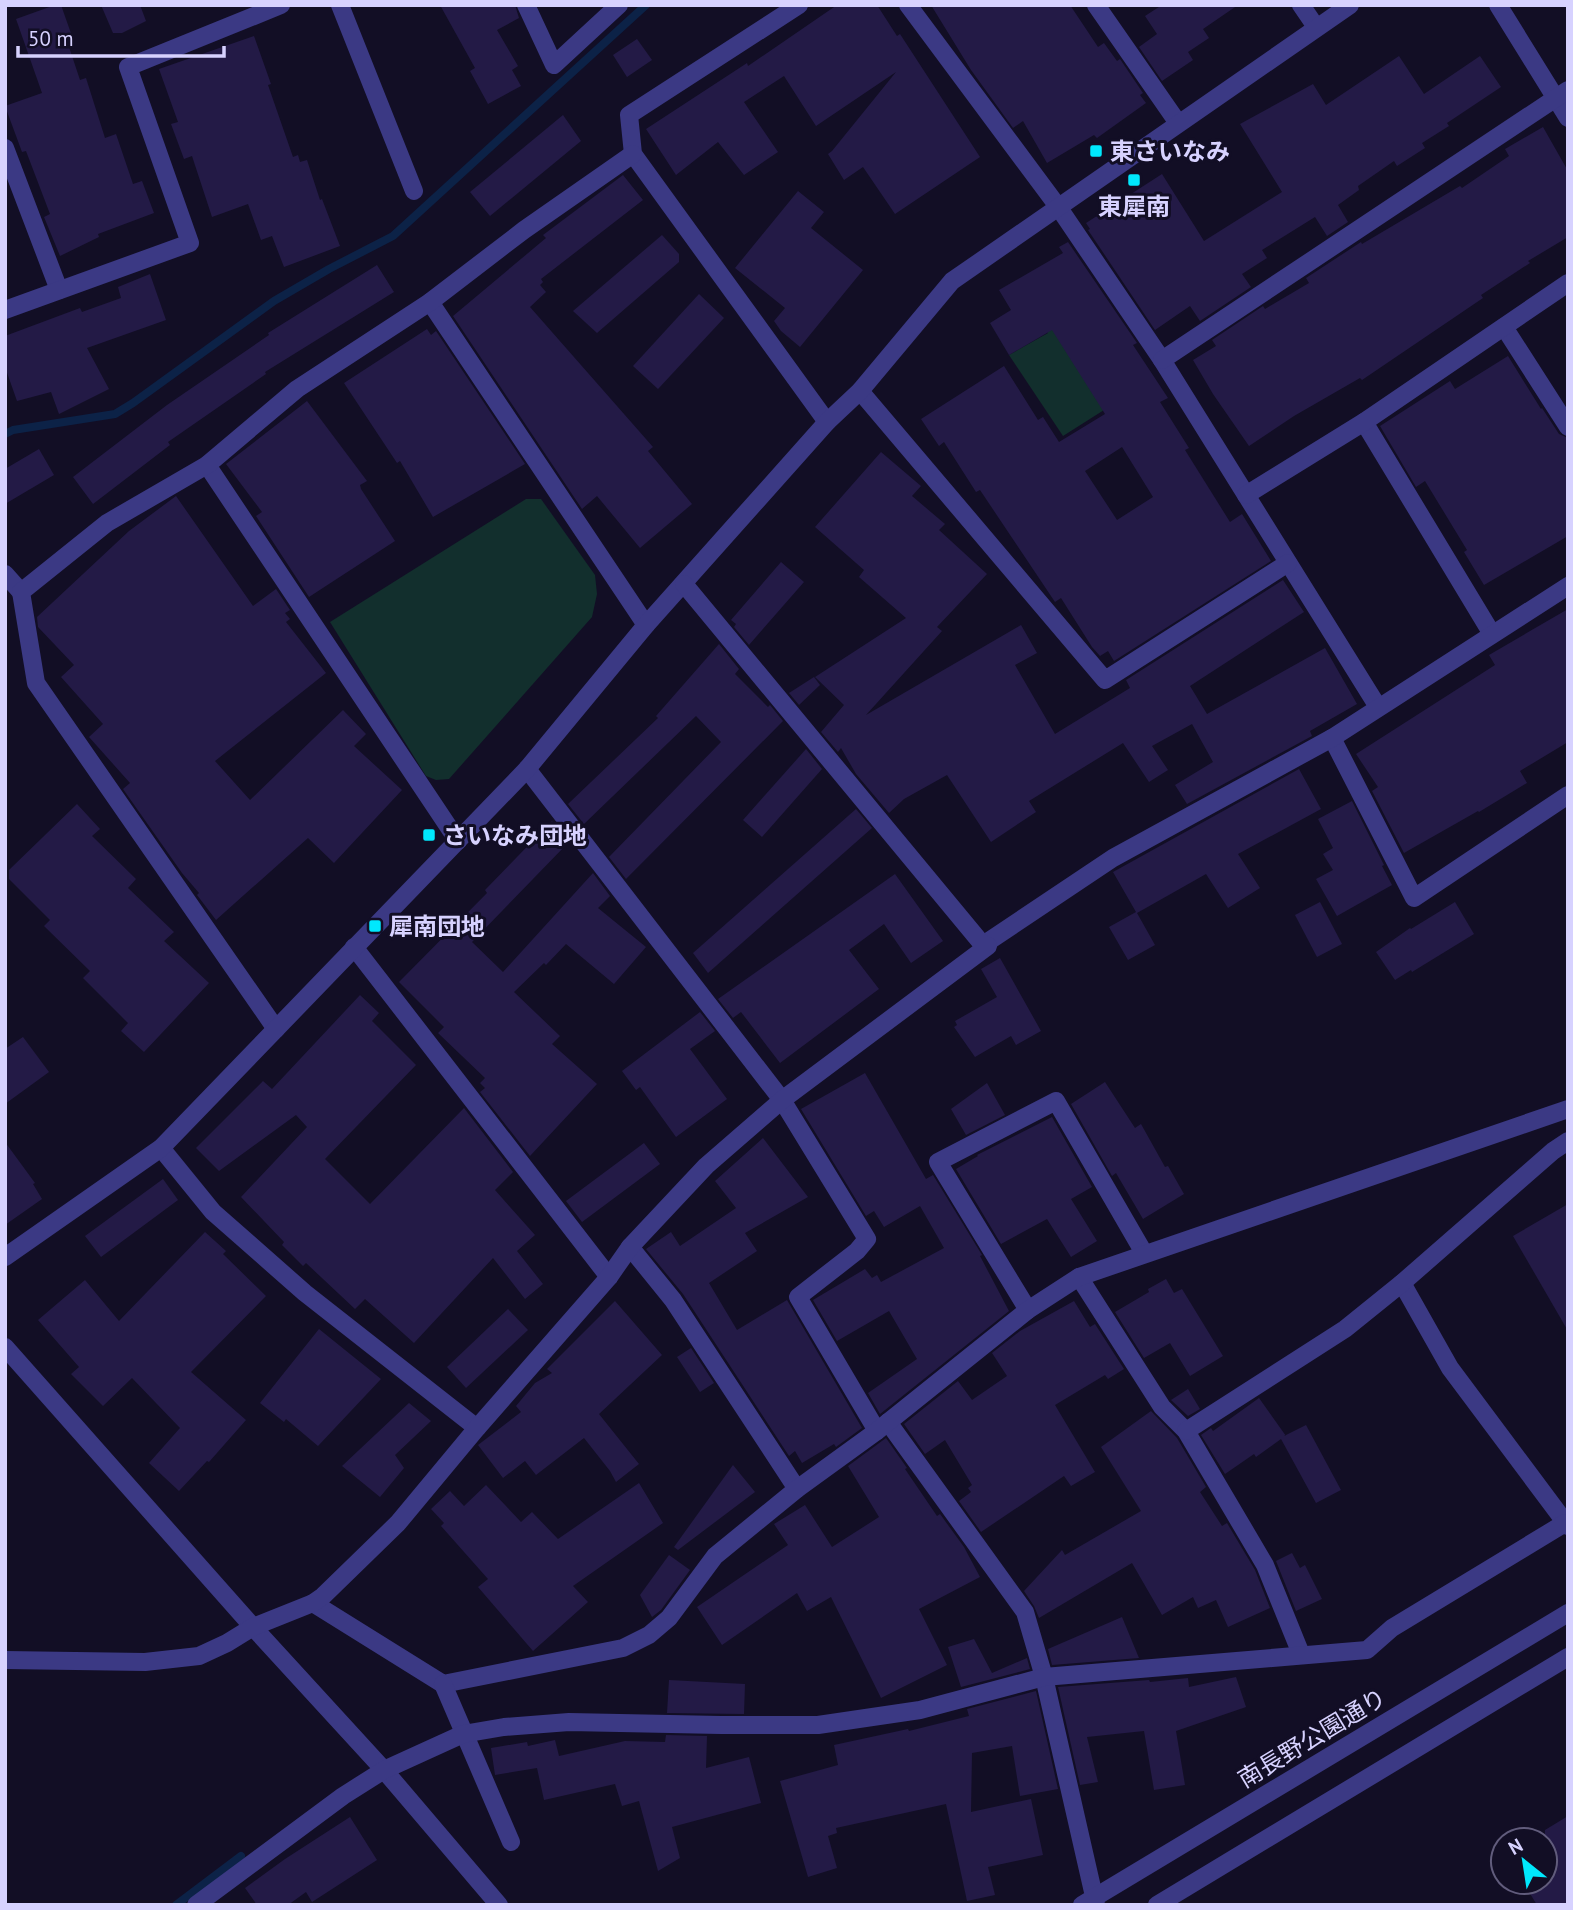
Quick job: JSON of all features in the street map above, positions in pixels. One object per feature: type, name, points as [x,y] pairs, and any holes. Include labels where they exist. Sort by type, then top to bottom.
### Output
[{"type":"street","points":[[5,310],[190,243],[128,67],[281,5]]},
{"type":"street","points":[[340,5],[414,191]]},
{"type":"street","points":[[526,5],[554,65],[619,5]]},
{"type":"street","points":[[800,5],[629,115],[633,154],[827,422]]},
{"type":"street","points":[[908,5],[1059,208],[1163,360],[1378,707]]},
{"type":"street","points":[[1096,5],[1178,123]]},
{"type":"street","points":[[1301,5],[1317,27]]},
{"type":"street","points":[[5,1257],[161,1148],[527,769],[646,625],[827,422],[860,391],[951,281],[1350,5]]},
{"type":"street","points":[[1498,5],[1562,94],[1568,118]]},
{"type":"street","points":[[1163,360],[1562,94]]},
{"type":"street","points":[[5,148],[59,290]]},
{"type":"street","points":[[21,592],[107,523],[207,465],[297,389],[430,302],[524,230],[633,154]]},
{"type":"street","points":[[1246,495],[1364,422],[1568,283]]},
{"type":"street","points":[[430,302],[646,625]]},
{"type":"street","points":[[1504,327],[1568,427]]},
{"type":"street","points":[[860,391],[1105,680],[1288,563]]},
{"type":"street","points":[[1364,422],[1492,634]]},
{"type":"street","points":[[207,465],[458,841]]},
{"type":"street","points":[[5,575],[21,592],[36,683],[276,1029]]},
{"type":"street","points":[[5,1660],[145,1662],[199,1656],[253,1627],[313,1603],[323,1596],[398,1523],[609,1277],[631,1247],[706,1166],[782,1100],[988,946],[983,945],[684,584]]},
{"type":"street","points":[[983,945],[1113,858],[1332,738],[1568,586]]},
{"type":"street","points":[[1332,738],[1414,898],[1568,795]]},
{"type":"street","points":[[527,769],[782,1100],[867,1239],[857,1251],[798,1297],[883,1427],[1025,1612],[1044,1677],[1090,1902]]},
{"type":"street","points":[[354,947],[609,1277]]},
{"type":"street","points":[[1028,1310],[938,1162],[1056,1101],[1144,1253]]},
{"type":"street","points":[[443,1684],[623,1648],[649,1635],[669,1618],[715,1556],[797,1489],[883,1427],[1028,1310],[1079,1277],[1568,1109]]},
{"type":"street","points":[[1186,1431],[1345,1329],[1568,1141]]},
{"type":"street","points":[[161,1148],[223,1221],[305,1293],[477,1428]]},
{"type":"street","points":[[631,1247],[673,1300],[797,1489]]},
{"type":"street","points":[[1079,1277],[1162,1407],[1186,1431],[1265,1565],[1301,1654]]},
{"type":"street","points":[[196,1905],[334,1803],[384,1770],[463,1734],[504,1727],[569,1722],[818,1724],[920,1710],[1044,1677],[1367,1650],[1392,1628],[1566,1525],[1450,1368],[1402,1283]]},
{"type":"street","points":[[5,1347],[253,1627],[384,1770],[499,1905]]},
{"type":"street","points":[[313,1603],[443,1684],[511,1842]]},
{"type":"street","name":"南長野公園通り","points":[[1090,1902],[1568,1613]]},
{"type":"street","points":[[1157,1905],[1568,1657]]},
{"type":"green space","points":[[1042,322],[1134,391],[1063,436],[1009,355],[1048,333]]},
{"type":"green space","points":[[526,499],[541,499],[595,575],[597,594],[592,617],[449,779],[436,780],[426,776],[330,622]]},
{"type":"building","points":[[61,5],[73,39],[67,41],[80,80],[86,78],[105,138],[116,134],[133,184],[142,181],[154,213],[98,234],[99,237],[60,256],[44,217],[50,214],[5,106],[42,93],[16,19]]},
{"type":"building","points":[[101,5],[140,5],[146,21],[122,33],[113,33]]},
{"type":"building","points":[[440,5],[515,5],[519,18],[497,30],[518,66],[512,70],[521,86],[488,104],[470,71],[475,68]]},
{"type":"building","points":[[837,5],[877,5],[897,36],[900,34],[980,157],[895,214],[863,167],[844,180],[828,154],[896,72],[816,126],[784,76],[744,102],[778,152],[744,175],[718,142],[676,175],[646,129],[747,63],[748,66]]},
{"type":"building","points":[[931,5],[1070,5],[1098,47],[1104,43],[1117,61],[1120,59],[1143,93],[1140,95],[1146,103],[1097,138],[1094,135],[1047,163],[1023,121],[1013,128],[971,70]]},
{"type":"building","points":[[1162,5],[1238,5],[1203,29],[1209,38],[1188,52],[1193,60],[1162,81],[1139,47],[1157,34],[1145,16]]},
{"type":"building","points":[[254,36],[293,157],[298,155],[300,162],[307,160],[320,200],[322,199],[340,246],[284,267],[272,236],[261,240],[248,204],[212,217],[192,156],[184,159],[171,124],[178,122],[159,69]]},
{"type":"building","points":[[637,39],[652,60],[627,77],[613,55]]},
{"type":"building","points":[[1399,56],[1424,94],[1480,56],[1501,87],[1422,143],[1425,148],[1397,166],[1394,161],[1358,186],[1359,190],[1338,205],[1348,222],[1327,236],[1315,217],[1262,250],[1267,258],[1242,274],[1251,287],[1200,321],[1190,306],[1155,330],[1088,230],[1090,229],[1086,223],[1162,174],[1204,241],[1282,192],[1240,124],[1313,84],[1326,105]]},
{"type":"building","points":[[563,115],[581,141],[490,216],[470,192]]},
{"type":"building","points":[[1543,127],[1568,171],[1568,237],[1528,261],[1530,263],[1481,295],[1483,298],[1362,380],[1360,378],[1294,416],[1249,446],[1193,360],[1216,346],[1212,340],[1263,306],[1265,309],[1309,283],[1306,278],[1361,242],[1362,244],[1460,186],[1462,188],[1509,156],[1505,149]]},
{"type":"building","points":[[623,175],[643,200],[541,279],[543,282],[540,285],[546,292],[530,307],[653,447],[648,451],[692,504],[640,548],[597,496],[582,509],[453,316],[546,238],[543,235]]},
{"type":"building","points":[[798,191],[824,212],[811,228],[863,270],[800,347],[781,331],[774,321],[785,308],[735,268]]},
{"type":"building","points":[[662,235],[679,254],[679,262],[597,333],[573,311]]},
{"type":"building","points":[[1068,242],[1137,343],[1133,345],[1168,398],[1160,402],[1189,448],[1185,450],[1230,522],[1242,514],[1271,561],[1114,661],[1108,651],[1100,656],[1092,647],[1061,598],[1055,602],[980,490],[976,492],[944,442],[939,446],[921,419],[1004,366],[1038,420],[1043,417],[1059,442],[1105,414],[1052,330],[1009,355],[990,323],[1011,310],[999,290],[1063,253],[1059,247]],"holes":[[[1122,447],[1153,497],[1117,520],[1085,471]]]},
{"type":"building","points":[[377,265],[394,292],[265,372],[266,374],[168,442],[170,445],[93,504],[73,477],[167,405],[269,335],[268,333]]},
{"type":"building","points":[[150,274],[166,320],[87,348],[109,389],[59,414],[51,392],[17,401],[5,367],[5,336],[80,308],[82,312],[121,298],[118,287]]},
{"type":"building","points":[[699,294],[724,318],[658,389],[633,366]]},
{"type":"building","points":[[427,329],[431,335],[436,331],[525,464],[433,517],[400,461],[397,463],[344,383]]},
{"type":"building","points":[[1508,356],[1559,434],[1568,438],[1568,536],[1484,585],[1464,552],[1467,550],[1425,481],[1416,487],[1380,426],[1450,381],[1455,389]]},
{"type":"building","points":[[307,401],[367,481],[360,485],[361,489],[395,541],[309,597],[256,516],[262,512],[226,464]]},
{"type":"building","points":[[39,449],[54,475],[5,504],[5,469]]},
{"type":"building","points":[[881,452],[921,486],[912,496],[945,524],[939,530],[987,574],[937,627],[942,631],[866,715],[1021,625],[1037,653],[1015,665],[1055,734],[1130,688],[1126,680],[1283,580],[1304,612],[1190,686],[1207,714],[1325,648],[1357,704],[1310,731],[1312,736],[1187,804],[1175,785],[1213,762],[1192,724],[1152,746],[1168,770],[1149,782],[1123,743],[1029,801],[1036,812],[991,842],[947,775],[904,799],[889,813],[856,774],[841,748],[838,752],[821,732],[844,705],[815,677],[906,618],[859,577],[864,570],[815,527]]},
{"type":"building","points":[[176,496],[253,606],[276,589],[290,610],[285,613],[290,619],[286,622],[326,673],[215,761],[250,800],[343,710],[366,734],[354,746],[402,790],[334,863],[308,838],[216,920],[123,789],[130,783],[89,737],[103,724],[61,677],[74,665],[38,627],[37,617],[129,531]]},
{"type":"building","points":[[781,562],[804,582],[749,645],[731,620]]},
{"type":"building","points":[[1568,609],[1568,742],[1520,771],[1527,783],[1404,853],[1372,791],[1378,787],[1356,754],[1495,665],[1489,655]]},
{"type":"building","points":[[719,644],[739,669],[735,674],[768,707],[770,705],[783,721],[626,879],[609,857],[721,742],[696,716],[584,824],[568,804],[658,718],[656,716]]},
{"type":"building","points":[[814,677],[820,685],[799,705],[789,693]]},
{"type":"building","points":[[806,749],[822,769],[762,837],[743,820]]},
{"type":"building","points":[[1299,769],[1321,809],[1238,854],[1260,888],[1228,908],[1206,874],[1137,913],[1155,945],[1128,960],[1109,927],[1136,912],[1113,872]]},
{"type":"building","points":[[1352,801],[1392,885],[1337,916],[1316,879],[1333,870],[1323,854],[1333,848],[1318,819]]},
{"type":"building","points":[[77,804],[100,829],[92,836],[136,879],[128,888],[174,932],[164,941],[209,983],[144,1052],[121,1031],[128,1023],[83,978],[90,971],[44,926],[50,920],[9,879],[9,870]]},
{"type":"building","points":[[856,809],[872,828],[708,973],[693,953]]},
{"type":"building","points":[[552,821],[567,840],[563,844],[565,846],[472,942],[503,972],[593,873],[610,896],[598,908],[646,947],[614,984],[566,944],[514,992],[560,1036],[552,1044],[597,1084],[530,1156],[480,1092],[485,1088],[480,1083],[485,1078],[438,1033],[444,1027],[399,982],[487,893],[485,890]]},
{"type":"building","points":[[895,874],[943,941],[911,963],[884,924],[849,950],[879,989],[780,1063],[741,1012],[733,1018],[718,999]]},
{"type":"building","points":[[1320,902],[1342,944],[1317,957],[1295,915]]},
{"type":"building","points":[[1455,902],[1474,934],[1395,980],[1376,952]]},
{"type":"building","points":[[1000,958],[1041,1031],[1016,1045],[1011,1036],[975,1057],[954,1027],[957,1025],[955,1021],[997,997],[981,969]]},
{"type":"building","points":[[360,995],[379,1013],[372,1021],[416,1065],[325,1159],[370,1204],[464,1108],[513,1172],[495,1190],[535,1235],[517,1251],[543,1284],[525,1299],[493,1258],[414,1343],[365,1299],[355,1309],[306,1263],[303,1266],[241,1197],[307,1127],[296,1115],[219,1171],[196,1148],[263,1081],[272,1089]]},
{"type":"building","points":[[700,1012],[715,1031],[690,1049],[727,1099],[676,1137],[640,1087],[636,1090],[622,1071]]},
{"type":"building","points":[[23,1037],[49,1072],[5,1104],[5,1049]]},
{"type":"building","points":[[865,1073],[926,1179],[933,1175],[982,1255],[980,1256],[1009,1311],[880,1414],[868,1393],[917,1359],[889,1311],[837,1341],[813,1300],[865,1269],[872,1278],[877,1275],[881,1282],[944,1248],[920,1206],[884,1227],[874,1211],[866,1216],[801,1109]]},
{"type":"building","points":[[1105,1082],[1135,1128],[1141,1124],[1184,1194],[1143,1219],[1116,1173],[1112,1176],[1071,1104]]},
{"type":"building","points":[[987,1083],[1005,1115],[966,1135],[951,1109]]},
{"type":"building","points":[[1052,1117],[1092,1187],[1071,1199],[1097,1241],[1071,1257],[1047,1219],[1001,1244],[956,1169],[977,1155]]},
{"type":"building","points":[[763,1138],[808,1197],[745,1233],[757,1251],[709,1283],[737,1330],[787,1300],[862,1428],[836,1447],[834,1444],[802,1463],[795,1451],[789,1456],[683,1294],[646,1249],[671,1232],[680,1246],[736,1208],[715,1181]]},
{"type":"building","points":[[5,1142],[35,1183],[33,1184],[42,1199],[5,1225]]},
{"type":"building","points":[[644,1143],[660,1164],[582,1222],[566,1201]]},
{"type":"building","points":[[163,1179],[178,1200],[101,1257],[85,1236]]},
{"type":"building","points":[[1568,1204],[1568,1331],[1513,1236]]},
{"type":"building","points":[[205,1232],[226,1251],[223,1254],[266,1296],[191,1372],[246,1420],[179,1491],[149,1463],[180,1428],[132,1378],[103,1406],[71,1374],[79,1367],[38,1320],[85,1280],[119,1321]]},
{"type":"building","points":[[1166,1279],[1174,1293],[1182,1289],[1223,1356],[1190,1376],[1170,1343],[1144,1358],[1115,1312]]},
{"type":"building","points":[[615,1301],[662,1355],[599,1414],[639,1464],[616,1482],[584,1438],[536,1475],[525,1461],[503,1478],[478,1445],[521,1412],[516,1406],[535,1383],[552,1373],[547,1369]]},
{"type":"building","points":[[1074,1301],[1090,1327],[1095,1324],[1124,1369],[1108,1379],[1105,1375],[1055,1405],[1095,1472],[1071,1486],[1064,1476],[981,1532],[959,1501],[971,1492],[968,1488],[972,1485],[945,1440],[925,1454],[904,1424],[958,1381],[972,1400],[1007,1376],[992,1353],[1020,1331]]},
{"type":"building","points":[[508,1309],[528,1330],[466,1388],[447,1367]]},
{"type":"building","points":[[319,1329],[381,1379],[318,1446],[286,1419],[284,1422],[260,1403]]},
{"type":"building","points":[[691,1348],[714,1383],[700,1392],[677,1357]]},
{"type":"building","points":[[1188,1389],[1200,1409],[1188,1416],[1171,1400]]},
{"type":"building","points":[[1259,1398],[1285,1435],[1306,1425],[1341,1490],[1316,1503],[1281,1439],[1225,1474],[1201,1435],[1211,1428],[1213,1431]]},
{"type":"building","points":[[409,1403],[431,1421],[395,1455],[404,1468],[380,1497],[342,1466]]},
{"type":"building","points":[[1151,1411],[1177,1438],[1206,1487],[1200,1492],[1222,1526],[1227,1523],[1255,1570],[1270,1608],[1228,1627],[1216,1600],[1198,1608],[1193,1597],[1162,1615],[1132,1563],[1039,1618],[1024,1591],[1062,1550],[1065,1555],[1141,1511],[1101,1447]]},
{"type":"building","points":[[886,1438],[937,1516],[940,1514],[964,1547],[980,1577],[919,1609],[947,1665],[881,1698],[831,1597],[807,1611],[797,1593],[722,1645],[697,1607],[788,1545],[774,1524],[805,1505],[832,1547],[879,1517],[848,1466]]},
{"type":"building","points":[[733,1465],[755,1492],[678,1550],[674,1547]]},
{"type":"building","points":[[639,1483],[663,1523],[573,1586],[588,1602],[533,1651],[478,1587],[488,1579],[441,1526],[444,1523],[431,1509],[450,1491],[464,1506],[486,1485],[521,1522],[532,1512],[558,1539]]},
{"type":"building","points":[[1292,1553],[1300,1568],[1305,1565],[1322,1599],[1296,1611],[1276,1561]]},
{"type":"building","points":[[669,1555],[690,1570],[661,1610],[652,1617],[640,1595]]},
{"type":"building","points":[[1122,1617],[1139,1658],[1052,1665],[1048,1649]]},
{"type":"building","points":[[974,1639],[992,1673],[1027,1658],[1030,1669],[961,1687],[948,1647]]},
{"type":"building","points":[[1236,1677],[1246,1707],[1176,1731],[1185,1785],[1154,1790],[1144,1731],[1087,1737],[1098,1782],[1080,1785],[1058,1687],[1188,1678],[1189,1687]]},
{"type":"building","points":[[669,1680],[745,1684],[744,1714],[667,1713]]},
{"type":"building","points":[[1036,1691],[1058,1789],[1020,1796],[1012,1746],[972,1753],[971,1812],[1031,1799],[1043,1855],[988,1867],[995,1895],[967,1901],[946,1804],[836,1828],[837,1833],[828,1836],[837,1868],[808,1877],[780,1781],[838,1765],[834,1745],[969,1716],[967,1709]]},
{"type":"building","points":[[666,1735],[707,1736],[706,1768],[749,1757],[761,1803],[672,1827],[680,1858],[658,1871],[639,1801],[622,1806],[615,1784],[544,1800],[537,1768],[495,1775],[491,1748],[527,1742],[528,1746],[555,1740],[559,1756],[625,1741],[665,1742]]},
{"type":"building","points":[[1568,1816],[1568,1905],[1537,1905],[1532,1896],[1559,1896],[1559,1826],[1552,1826]]},
{"type":"building","points":[[350,1817],[377,1860],[312,1902],[306,1892],[288,1905],[257,1905],[245,1888]]},
{"type":"waterway","points":[[5,434],[13,430],[115,414],[274,301],[393,236],[646,5]]},
{"type":"waterway","points":[[176,1905],[241,1856]]},
{"type":"place","name":"東さいなみ","points":[[1096,151]]},
{"type":"place","name":"東犀南","points":[[1134,180]]},
{"type":"place","name":"さいなみ団地","points":[[429,835]]},
{"type":"place","name":"犀南団地","points":[[375,926]]}]
